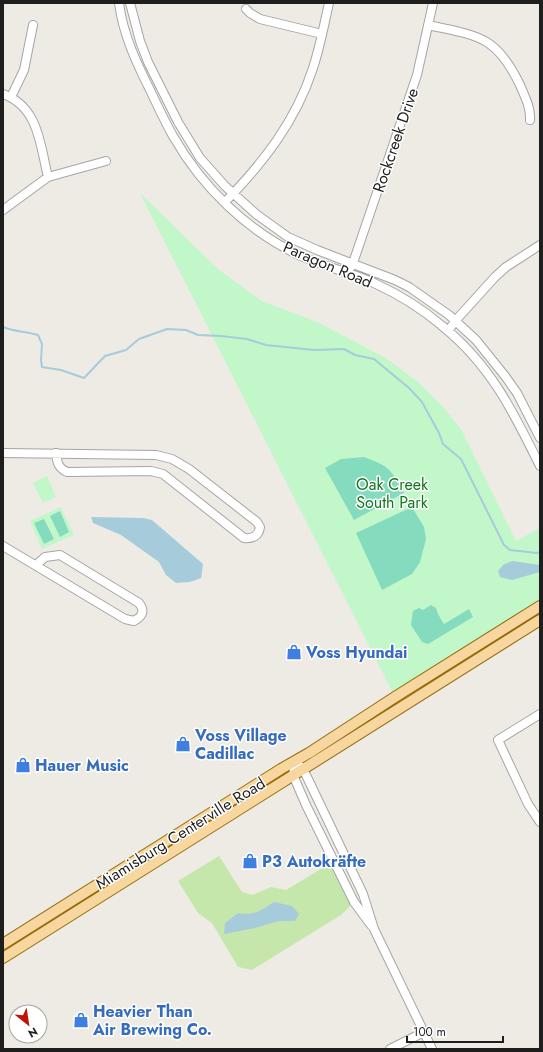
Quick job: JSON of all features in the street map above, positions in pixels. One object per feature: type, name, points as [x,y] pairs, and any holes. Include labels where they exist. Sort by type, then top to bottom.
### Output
[{"type":"main road","name":"Miamisburg Centerville Road","points":[[3,944],[295,762],[388,701],[540,606]]},
{"type":"main road","name":"Miamisburg Centerville Road","points":[[3,958],[540,620]]},
{"type":"main road","points":[[474,648],[481,658]]},
{"type":"main road","points":[[194,825],[199,835]]},
{"type":"street","name":"Paragon Road","points":[[119,3],[133,54],[173,136],[197,171],[225,202],[259,232],[275,242],[300,256],[375,283],[419,307],[448,331],[479,362],[493,380],[511,408],[540,466]]},
{"type":"street","name":"Paragon Road","points":[[130,3],[140,41],[148,62],[178,122],[200,158],[225,186],[274,228],[318,250],[354,263],[409,287],[456,320],[476,340],[506,376],[517,393],[540,438]]},
{"type":"street","points":[[225,202],[264,158],[284,131],[304,92],[313,68],[329,3]]},
{"type":"street","name":"Rockcreek Drive","points":[[347,273],[354,263],[417,75],[433,3]]},
{"type":"street","points":[[246,9],[255,17],[260,19],[322,34]]},
{"type":"street","points":[[33,25],[24,70],[7,96],[25,108],[34,122],[48,177]]},
{"type":"street","points":[[428,25],[473,35],[490,43],[496,48],[509,64],[519,83],[530,108],[530,120]]},
{"type":"street","points":[[3,210],[48,177],[106,161]]},
{"type":"street","points":[[448,331],[495,277],[506,267],[540,245]]},
{"type":"street","points":[[3,453],[56,453],[156,455],[172,459],[189,469],[257,522],[260,527],[259,532],[250,539],[244,538],[163,474],[151,471],[67,472],[57,463],[56,453]]},
{"type":"street","points":[[3,546],[125,619],[134,621],[140,618],[143,614],[142,607],[139,603],[60,555],[45,557],[36,565]]},
{"type":"street","points":[[540,714],[498,740],[528,804],[540,822]]},
{"type":"street","points":[[295,762],[302,769],[363,894],[374,929],[432,1049]]},
{"type":"street","points":[[295,762],[293,775],[306,805],[354,902],[374,929]]},
{"type":"street","points":[[390,1049],[424,1032]]},
{"type":"green space","name":"Oak Creek South Park","points":[[140,193],[219,270],[262,301],[317,322],[384,357],[417,381],[444,408],[461,429],[516,541],[540,528],[540,606],[395,697]]},
{"type":"green space","points":[[364,457],[379,463],[389,470],[404,493],[354,520],[325,468],[341,459]]},
{"type":"green space","points":[[47,476],[56,497],[43,503],[33,483]]},
{"type":"green space","points":[[61,507],[74,535],[42,549],[30,521]]},
{"type":"green space","points":[[412,507],[424,527],[426,539],[420,562],[412,574],[382,590],[356,533]]},
{"type":"green space","points":[[60,511],[69,532],[60,537],[50,516]]},
{"type":"green space","points":[[44,519],[54,539],[44,544],[34,523]]},
{"type":"green space","points":[[431,605],[436,608],[444,624],[469,609],[473,617],[428,644],[422,642],[411,625],[413,611],[419,608],[423,610]]},
{"type":"green space","points":[[219,856],[242,892],[252,895],[271,887],[286,890],[334,861],[354,902],[341,915],[252,970],[238,967],[212,923],[198,913],[178,881]]},
{"type":"water","points":[[91,517],[143,518],[152,520],[203,564],[201,578],[190,582],[176,583],[166,575],[159,562],[121,535],[93,523]]},
{"type":"water","points":[[512,561],[540,565],[540,572],[512,580],[500,577],[498,571],[503,565]]},
{"type":"water","points":[[274,902],[292,906],[299,914],[295,921],[279,921],[255,928],[224,934],[225,923],[238,913],[248,914],[257,912]]},
{"type":"waterway","points":[[3,327],[38,335],[42,344],[42,367],[61,370],[84,378],[105,356],[126,350],[139,339],[167,329],[186,330],[198,335],[247,339],[266,345],[314,350],[344,349],[355,355],[374,359],[409,388],[422,402],[439,433],[443,444],[461,459],[504,545],[510,550],[540,552]]},
{"type":"place","name":"Voss Hyundai","points":[[294,652]]},
{"type":"place","name":"Voss Village Cadillac","points":[[183,744]]},
{"type":"place","name":"Hauer Music","points":[[23,765]]},
{"type":"place","name":"P3 Autokräfte","points":[[250,861]]},
{"type":"place","name":"Heavier Than Air Brewing Co.","points":[[81,1020]]}]
